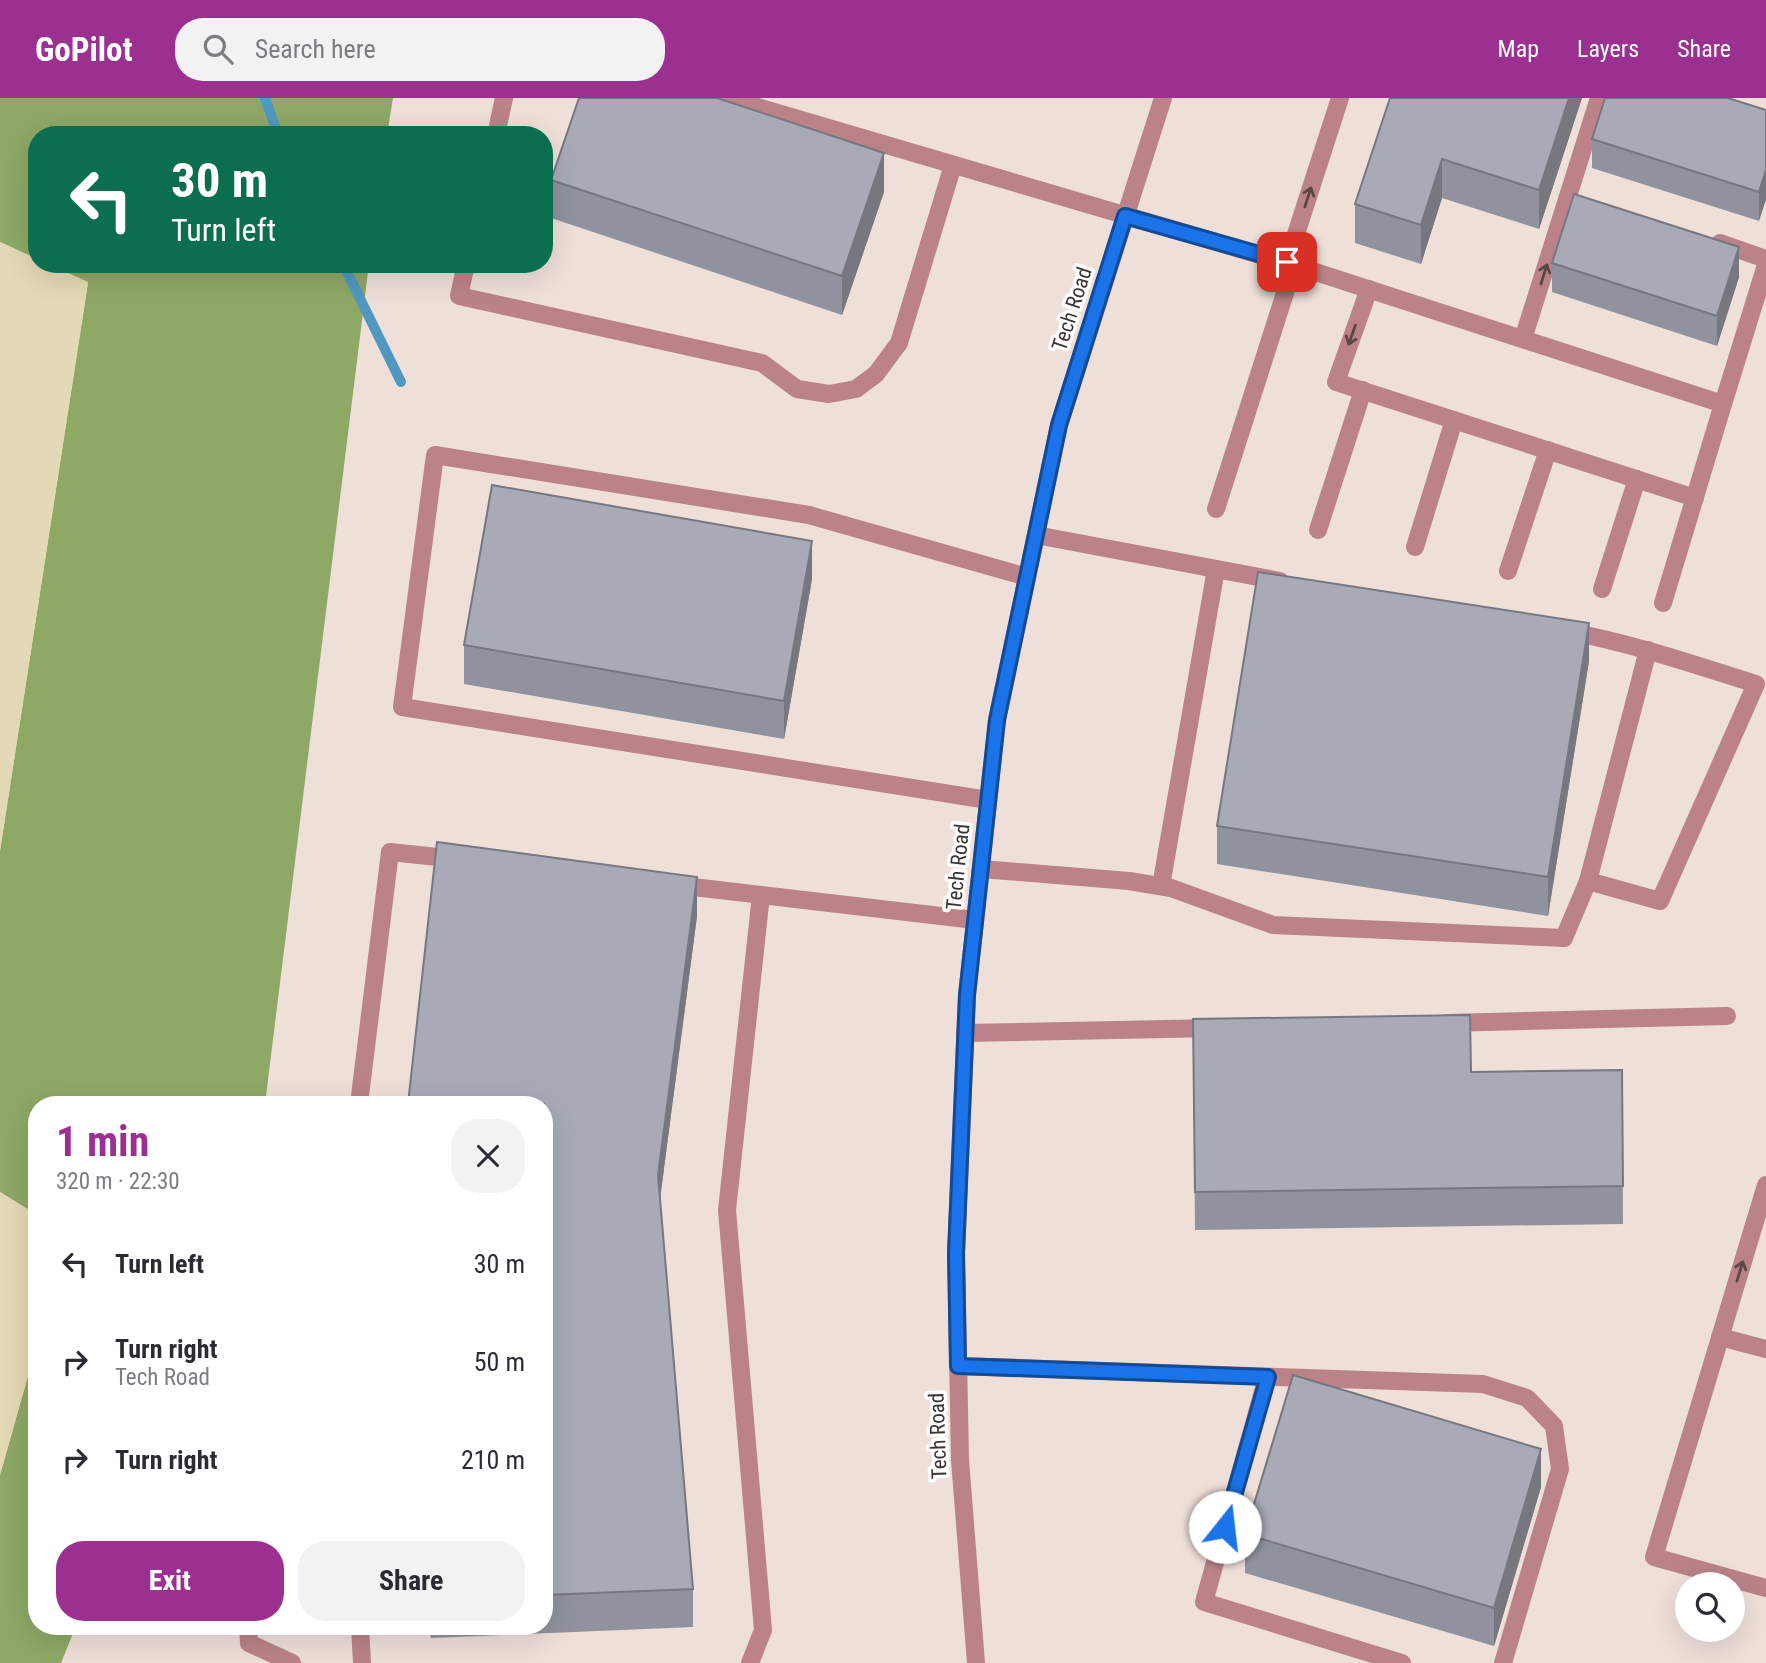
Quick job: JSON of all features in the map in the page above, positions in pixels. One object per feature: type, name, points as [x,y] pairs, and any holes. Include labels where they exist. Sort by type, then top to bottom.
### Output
[{"type":"street","points":[[498,126],[504,98]]},
{"type":"street","points":[[727,98],[1290,263],[1723,404]]},
{"type":"street","name":"Tech Road","points":[[976,1663],[960,1460],[956,1253],[965,1033],[997,720],[1059,425],[1163,98]]},
{"type":"street","points":[[1216,509],[1340,98]]},
{"type":"street","points":[[1523,339],[1576,195],[1598,98]]},
{"type":"street","points":[[464,273],[459,296],[762,363],[797,389],[829,394],[856,389],[876,374],[900,343],[953,165]]},
{"type":"street","points":[[1700,237],[1766,259]]},
{"type":"street","points":[[1663,603],[1766,265]]},
{"type":"street","points":[[1368,289],[1336,382],[1695,498]]},
{"type":"street","points":[[1318,530],[1363,390]]},
{"type":"street","points":[[1415,548],[1454,419]]},
{"type":"street","points":[[1508,571],[1548,450]]},
{"type":"street","points":[[988,800],[402,707],[435,455],[809,515],[1027,577]]},
{"type":"street","points":[[1602,589],[1637,479]]},
{"type":"street","points":[[1036,535],[1298,584]]},
{"type":"street","points":[[1161,886],[1216,569]]},
{"type":"street","points":[[1545,628],[1614,640],[1756,684],[1660,901],[1588,881]]},
{"type":"street","points":[[981,869],[1161,886],[1273,925],[1564,938],[1588,881],[1648,650]]},
{"type":"street","points":[[360,1096],[390,852],[473,861]]},
{"type":"street","points":[[652,882],[975,920]]},
{"type":"street","points":[[750,1663],[763,1630],[727,1210],[761,895]]},
{"type":"street","points":[[1424,1023],[1727,1016]]},
{"type":"street","points":[[965,1033],[1232,1027]]},
{"type":"street","points":[[1766,1185],[1654,1557],[1766,1588]]},
{"type":"street","points":[[1720,1336],[1766,1349]]},
{"type":"street","points":[[958,1366],[1483,1384],[1527,1398],[1554,1426],[1560,1469],[1503,1663]]},
{"type":"street","points":[[1268,1377],[1204,1602],[1402,1663]]},
{"type":"street","points":[[249,1635],[249,1643],[292,1663]]},
{"type":"street","points":[[360,1635],[362,1663]]},
{"type":"green space","points":[[0,98],[393,98],[388,126],[28,126],[28,255],[0,242]]},
{"type":"green space","points":[[67,273],[368,273],[266,1096],[28,1096],[28,1209],[0,1192],[0,851],[88,283]]},
{"type":"green space","points":[[28,1376],[28,1635],[72,1635],[61,1663],[0,1663],[0,1475]]},
{"type":"sand","points":[[0,242],[28,255],[28,273],[68,273],[88,282],[0,851]]},
{"type":"sand","points":[[0,1192],[28,1209],[28,1376],[0,1475]]},
{"type":"building","points":[[579,98],[717,98],[884,153],[842,276],[553,181]]},
{"type":"building","points":[[1390,98],[1569,98],[1539,190],[1442,159],[1421,225],[1355,204]]},
{"type":"building","points":[[1605,98],[1728,98],[1766,110],[1766,170],[1759,192],[1592,139]]},
{"type":"building","points":[[1574,194],[1739,247],[1717,316],[1552,263]]},
{"type":"building","points":[[492,485],[812,541],[784,701],[464,645]]},
{"type":"building","points":[[1258,572],[1589,623],[1548,877],[1217,826]]},
{"type":"building","points":[[437,842],[697,877],[658,1175],[693,1589],[553,1595],[553,1096],[409,1096]]},
{"type":"building","points":[[1470,1015],[1471,1072],[1622,1070],[1623,1186],[1195,1192],[1193,1019]]},
{"type":"building","points":[[1293,1375],[1541,1449],[1494,1608],[1245,1534]]},
{"type":"waterway","points":[[265,98],[275,126]]},
{"type":"waterway","points":[[347,273],[401,382]]},
{"type":"route","points":[[1225,1527],[1268,1377],[958,1366],[956,1253],[967,995],[997,720],[1059,425],[1125,216],[1287,262]]}]
